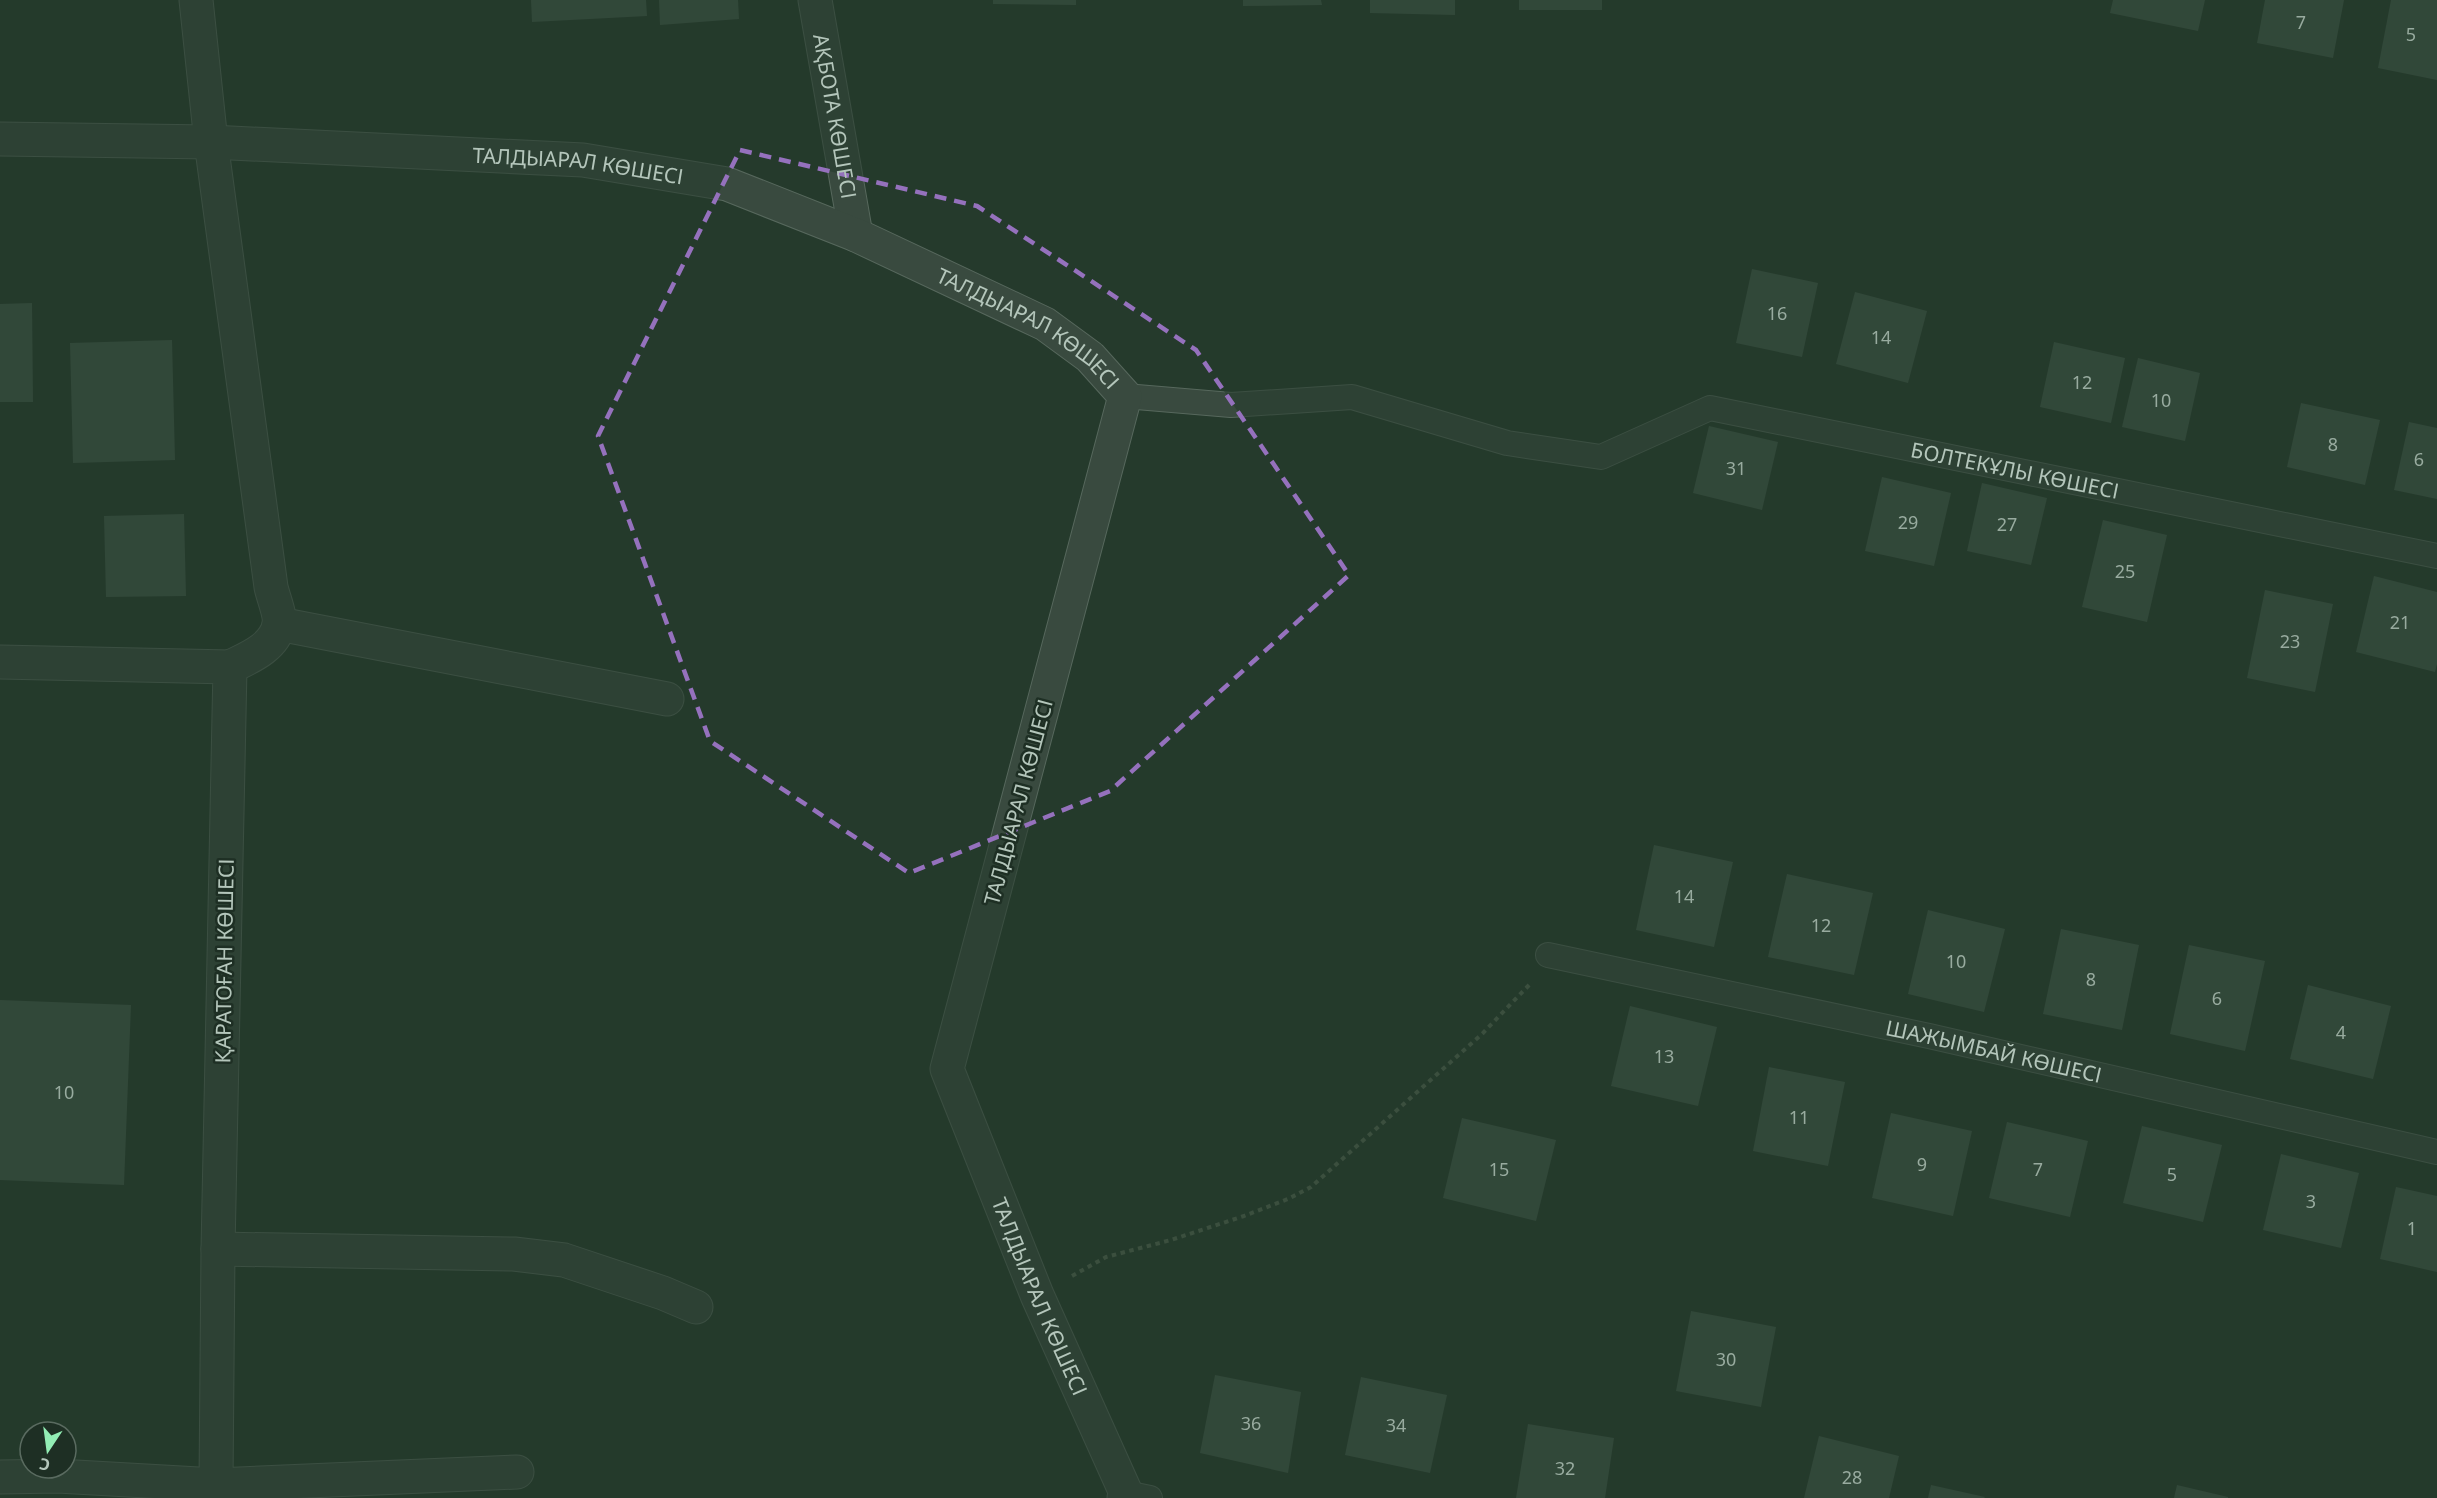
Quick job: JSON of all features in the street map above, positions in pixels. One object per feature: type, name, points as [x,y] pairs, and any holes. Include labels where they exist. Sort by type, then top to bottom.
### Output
[{"type":"street","points":[[0,662],[230,667],[258,653],[271,640],[279,624],[270,575],[211,142],[196,0]]},
{"type":"street","name":"АҚБОТА КӨШЕСІ","points":[[814,0],[856,235]]},
{"type":"street","name":"ТАЛДЫАРАЛ КӨШЕСІ","points":[[0,140],[211,142],[583,160],[727,184],[856,235],[1045,324],[1090,357],[1125,396],[947,1069],[1037,1295],[1133,1496]]},
{"type":"street","points":[[279,624],[667,699]]},
{"type":"street","name":"ҚАРАТОҒАН КӨШЕСІ","points":[[216,1485],[218,1249],[230,667]]},
{"type":"street","points":[[218,1249],[514,1254],[564,1260],[663,1293],[696,1307]]},
{"type":"street","points":[[0,1477],[58,1487],[216,1485],[517,1472]]},
{"type":"lane","name":"БОЛТЕКҰЛЫ КӨШЕСІ","points":[[1125,396],[1231,405],[1352,397],[1507,443],[1601,457],[1710,408],[2437,555]]},
{"type":"lane","name":"ШАЖЫМБАЙ КӨШЕСІ","points":[[1548,955],[1929,1036],[2437,1152]]},
{"type":"path","points":[[1037,1295],[1106,1257],[1172,1240],[1244,1216],[1288,1199],[1311,1187],[1513,1004],[1528,989],[1548,955]]},
{"type":"highlighted area","points":[[740,150],[977,206],[1196,350],[1349,575],[1110,791],[909,873],[710,741],[598,436]]},
{"type":"building","points":[[531,0],[646,0],[647,16],[532,22]]},
{"type":"building","points":[[659,0],[738,0],[739,19],[660,25]]},
{"type":"building","points":[[993,0],[1076,0],[1076,5],[993,4]]},
{"type":"building","points":[[1243,0],[1321,0],[1322,5],[1243,6]]},
{"type":"building","points":[[1370,0],[1455,0],[1455,15],[1370,13]]},
{"type":"building","points":[[1519,0],[1602,0],[1602,10],[1519,10]]},
{"type":"building","points":[[2113,0],[2205,0],[2198,31],[2110,13]]},
{"type":"building","points":[[2265,0],[2344,0],[2333,58],[2257,43]]},
{"type":"building","points":[[2391,0],[2437,0],[2437,80],[2378,68]]},
{"type":"building","points":[[1752,269],[1818,283],[1802,357],[1736,343]]},
{"type":"building","points":[[1855,292],[1927,311],[1908,383],[1836,364]]},
{"type":"building","points":[[32,303],[33,402],[0,402],[0,304]]},
{"type":"building","points":[[172,340],[175,460],[73,463],[70,343]]},
{"type":"building","points":[[2054,342],[2125,358],[2111,423],[2040,407]]},
{"type":"building","points":[[2138,358],[2200,373],[2185,441],[2122,427]]},
{"type":"building","points":[[2301,403],[2380,420],[2365,485],[2287,467]]},
{"type":"building","points":[[2409,422],[2437,428],[2437,499],[2394,490]]},
{"type":"building","points":[[1709,426],[1778,442],[1762,510],[1693,493]]},
{"type":"building","points":[[1882,477],[1951,493],[1934,566],[1865,551]]},
{"type":"building","points":[[1982,483],[2047,498],[2031,565],[1967,551]]},
{"type":"building","points":[[184,514],[186,596],[106,597],[104,516]]},
{"type":"building","points":[[2103,520],[2167,535],[2147,622],[2082,607]]},
{"type":"building","points":[[2374,576],[2437,592],[2435,672],[2356,652]]},
{"type":"building","points":[[2265,590],[2333,604],[2315,692],[2247,678]]},
{"type":"building","points":[[1654,845],[1733,862],[1714,947],[1636,930]]},
{"type":"building","points":[[1787,874],[1873,893],[1854,975],[1768,957]]},
{"type":"building","points":[[1928,910],[2005,929],[1984,1012],[1908,994]]},
{"type":"building","points":[[2061,929],[2139,945],[2122,1030],[2043,1014]]},
{"type":"building","points":[[2189,945],[2265,961],[2245,1051],[2170,1034]]},
{"type":"building","points":[[2308,985],[2391,1006],[2373,1079],[2290,1059]]},
{"type":"building","points":[[0,1000],[131,1005],[124,1185],[0,1180]]},
{"type":"building","points":[[1630,1006],[1717,1027],[1698,1106],[1611,1086]]},
{"type":"building","points":[[1769,1067],[1845,1082],[1828,1166],[1753,1151]]},
{"type":"building","points":[[1891,1113],[1972,1131],[1953,1216],[1872,1198]]},
{"type":"building","points":[[1462,1118],[1556,1140],[1536,1221],[1443,1198]]},
{"type":"building","points":[[2007,1122],[2088,1141],[2070,1217],[1989,1198]]},
{"type":"building","points":[[2142,1126],[2222,1145],[2203,1222],[2123,1203]]},
{"type":"building","points":[[2281,1154],[2359,1173],[2341,1248],[2263,1230]]},
{"type":"building","points":[[2396,1187],[2437,1196],[2437,1272],[2380,1259]]},
{"type":"building","points":[[1691,1311],[1776,1327],[1761,1407],[1676,1391]]},
{"type":"building","points":[[1215,1375],[1301,1392],[1288,1473],[1200,1453]]},
{"type":"building","points":[[1361,1377],[1447,1395],[1430,1473],[1345,1455]]},
{"type":"building","points":[[1528,1424],[1614,1438],[1605,1498],[1516,1498]]},
{"type":"building","points":[[1819,1436],[1899,1456],[1889,1498],[1804,1498]]},
{"type":"building","points":[[1931,1485],[1985,1497],[1928,1498]]},
{"type":"building","points":[[2177,1485],[2228,1497],[2228,1498],[2174,1498]]}]
